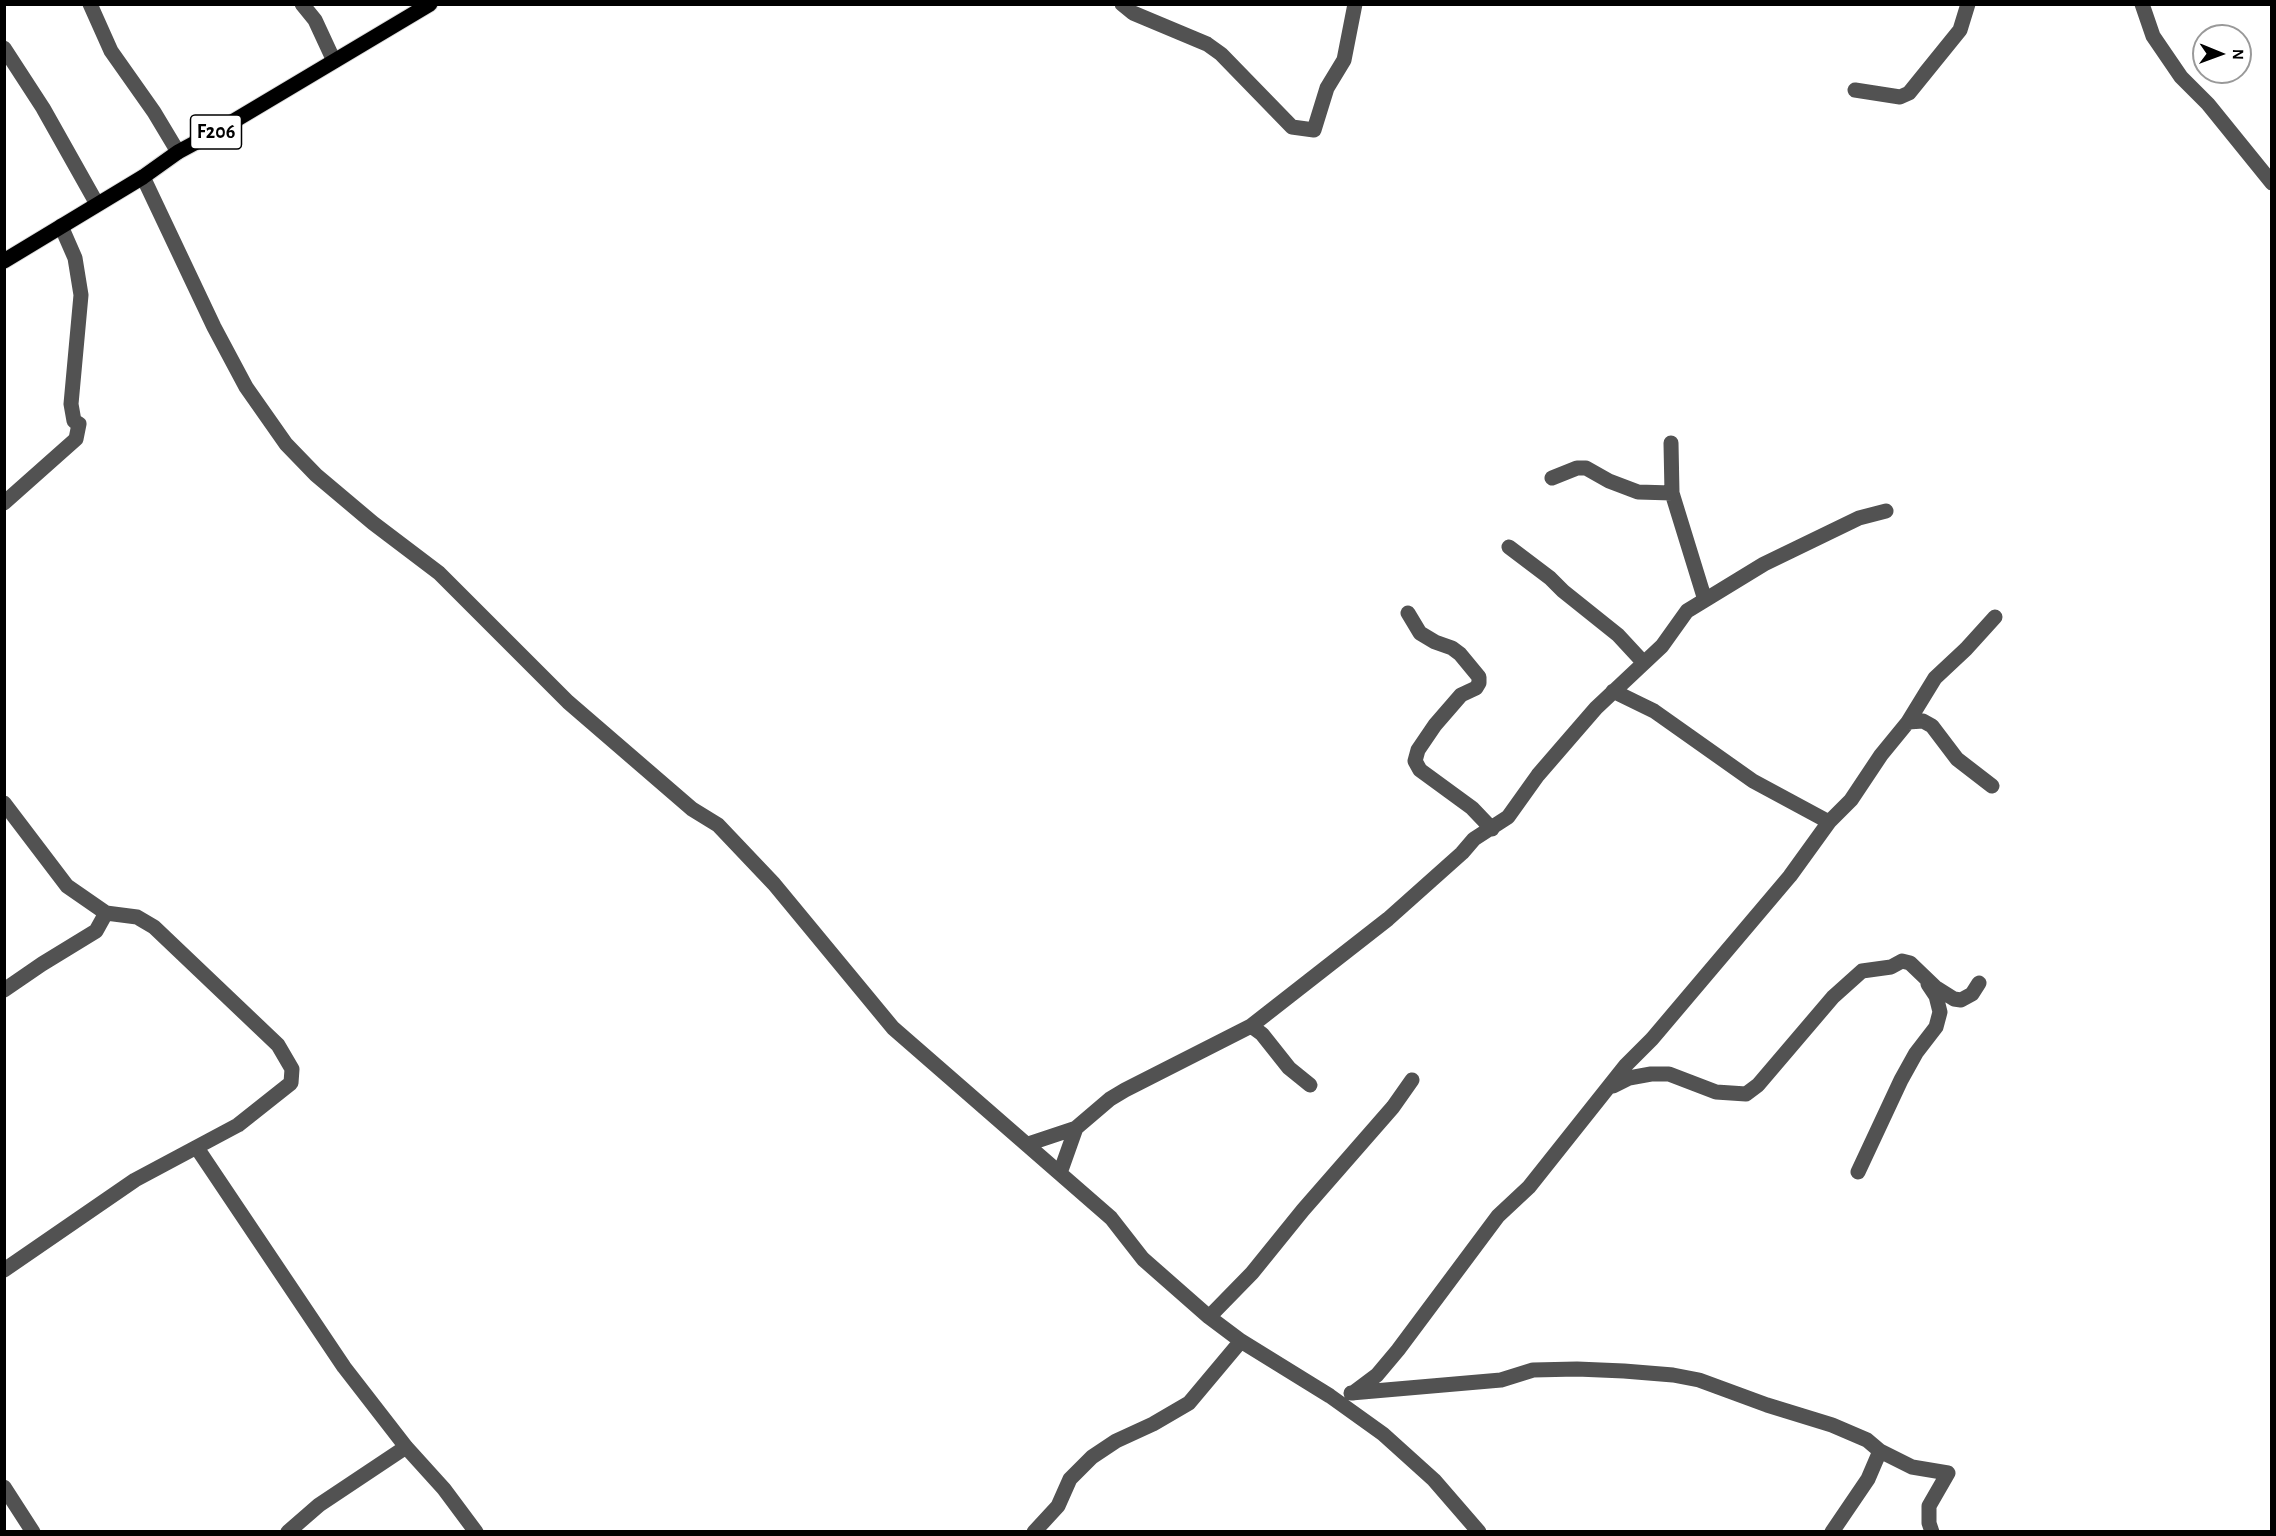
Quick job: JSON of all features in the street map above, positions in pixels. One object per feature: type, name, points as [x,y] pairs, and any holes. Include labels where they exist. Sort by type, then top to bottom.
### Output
[{"type":"main road","name":"F206","points":[[4,261],[143,177],[177,152],[227,126],[430,4]]},
{"type":"street","points":[[90,4],[111,51],[177,152]]},
{"type":"street","points":[[302,4],[315,20],[334,62]]},
{"type":"street","points":[[1122,4],[1133,13],[1207,44],[1221,54],[1292,127],[1314,130],[1327,88],[1344,60],[1354,4]]},
{"type":"street","points":[[1855,90],[1899,97],[1909,93],[1960,30],[1968,4]]},
{"type":"street","points":[[2142,4],[2153,36],[2181,77],[2208,104],[2271,183]]},
{"type":"street","points":[[4,48],[43,108],[97,204]]},
{"type":"street","points":[[143,177],[214,327],[246,387],[286,444],[316,475],[373,524],[439,573],[568,702],[693,809],[718,825],[774,884],[893,1028],[1111,1218],[1143,1259],[1209,1317],[1241,1341],[1330,1396],[1383,1434],[1434,1480],[1479,1532]]},
{"type":"street","points":[[4,503],[76,439],[79,424],[74,421],[71,404],[81,295],[75,258],[62,226]]},
{"type":"street","points":[[1671,443],[1672,493],[1705,600]]},
{"type":"street","points":[[1552,478],[1577,468],[1586,468],[1630,490],[1651,494],[1672,493]]},
{"type":"street","points":[[1028,1144],[1076,1128],[1110,1099],[1125,1090],[1251,1026],[1388,919],[1462,853],[1474,839],[1508,817],[1538,775],[1613,691],[1662,646],[1687,611],[1764,564],[1859,518],[1886,511]]},
{"type":"street","points":[[1509,547],[1618,635],[1643,662]]},
{"type":"street","points":[[1408,613],[1420,633],[1452,648],[1479,677],[1476,688],[1461,695],[1436,725],[1418,750],[1415,761],[1420,770],[1472,808],[1492,829]]},
{"type":"street","points":[[1353,1392],[1377,1374],[1398,1350],[1498,1216],[1529,1187],[1626,1065],[1652,1039],[1790,876],[1830,822],[1851,800],[1881,755],[1908,722],[1935,678],[1995,617]]},
{"type":"street","points":[[1613,691],[1654,711],[1753,781],[1830,822]]},
{"type":"street","points":[[1908,722],[1923,721],[1932,726],[1957,759],[1992,786]]},
{"type":"street","points":[[4,803],[67,886],[106,913],[137,917],[154,927],[278,1045],[292,1069],[291,1083],[238,1125],[135,1180],[6,1265]]},
{"type":"street","points":[[4,990],[96,931],[106,913]]},
{"type":"street","points":[[1610,1087],[1629,1078],[1669,1074],[1716,1092],[1746,1094],[1758,1085],[1833,997],[1862,971],[1891,967],[1902,962],[1910,963],[1944,993],[1961,1000],[1972,994],[1979,983]]},
{"type":"street","points":[[1858,1172],[1901,1080],[1916,1053],[1936,1027],[1940,1012],[1935,996],[1923,976]]},
{"type":"street","points":[[1251,1026],[1262,1034],[1289,1068],[1310,1085]]},
{"type":"street","points":[[1209,1317],[1252,1273],[1303,1210],[1393,1107],[1412,1080]]},
{"type":"street","points":[[1060,1173],[1076,1128]]},
{"type":"street","points":[[196,1148],[344,1367],[406,1447],[444,1489],[476,1532]]},
{"type":"street","points":[[1034,1532],[1058,1506],[1070,1479],[1092,1457],[1116,1441],[1153,1424],[1189,1402],[1241,1341]]},
{"type":"street","points":[[1330,1396],[1353,1392],[1501,1380],[1533,1370],[1577,1369],[1673,1375],[1699,1380],[1767,1405],[1833,1425],[1867,1440],[1880,1450],[1912,1467],[1948,1473],[1929,1506],[1929,1523],[1932,1532]]},
{"type":"street","points":[[288,1532],[319,1504],[406,1447]]},
{"type":"street","points":[[1832,1532],[1868,1479],[1880,1450]]},
{"type":"street","points":[[4,1487],[33,1532]]}]
